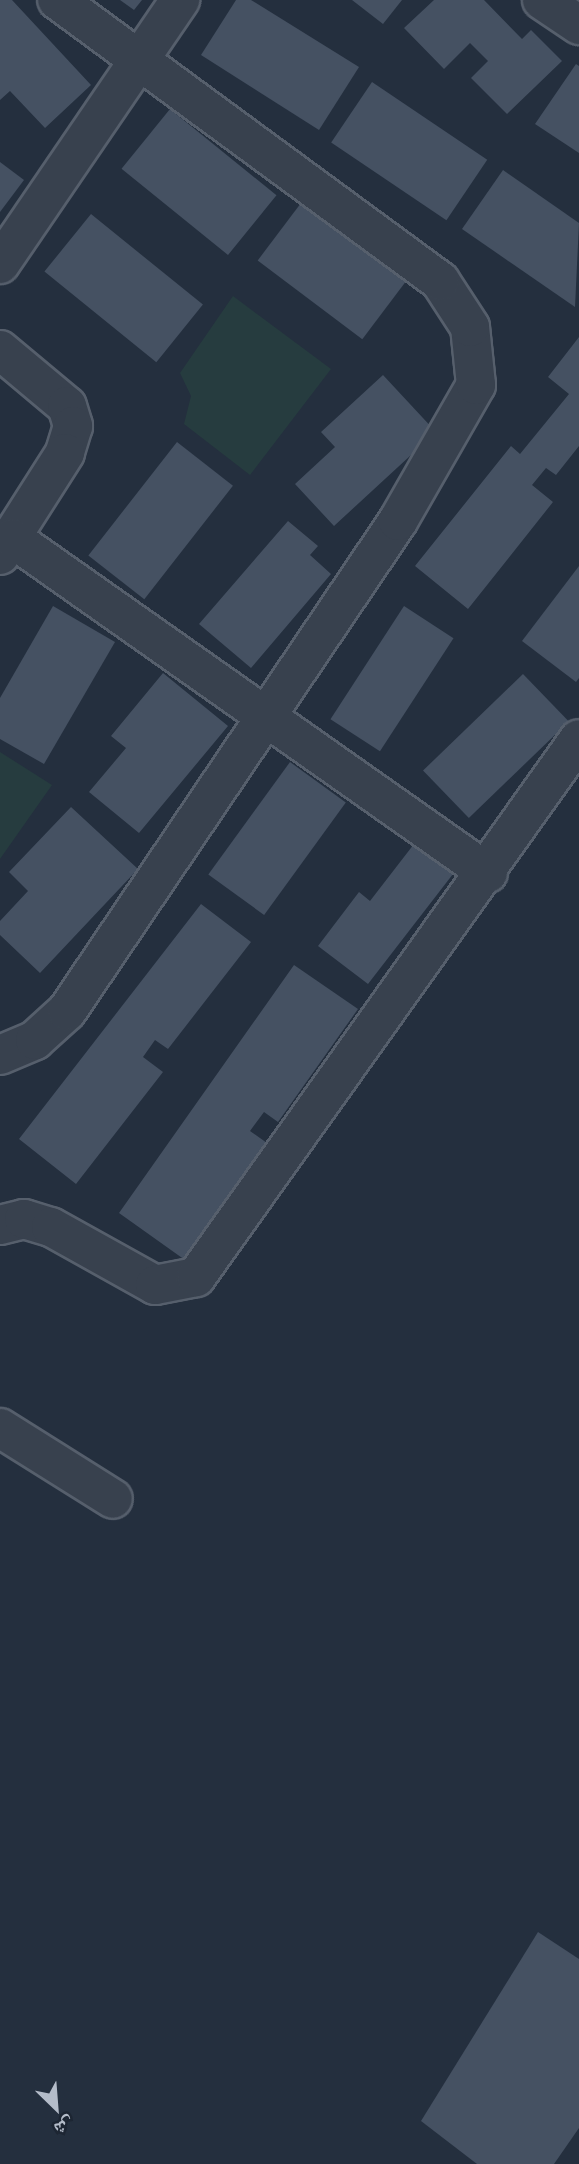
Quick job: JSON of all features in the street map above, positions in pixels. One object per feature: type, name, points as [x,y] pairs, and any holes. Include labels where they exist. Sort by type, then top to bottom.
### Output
[{"type":"street","points":[[0,1055],[35,1040],[67,1011],[262,715],[398,521],[476,384],[476,348],[461,309],[440,281],[141,59],[57,0]]},
{"type":"street","points":[[0,264],[180,0]]},
{"type":"street","points":[[542,0],[579,25]]},
{"type":"street","points":[[0,351],[67,406],[73,426],[65,453],[6,547],[262,715],[488,873]]},
{"type":"street","points":[[0,1225],[24,1219],[51,1227],[155,1285],[196,1277],[488,873],[579,739]]},
{"type":"street","points":[[0,1428],[113,1499]]},
{"type":"green space","points":[[233,296],[331,369],[250,475],[184,424],[191,396],[180,373]]},
{"type":"green space","points":[[0,752],[52,785],[0,859]]},
{"type":"building","points":[[0,0],[12,0],[91,85],[45,128],[10,91],[0,100]]},
{"type":"building","points":[[120,0],[142,0],[134,10]]},
{"type":"building","points":[[236,0],[251,0],[359,67],[319,130],[201,55]]},
{"type":"building","points":[[352,0],[402,0],[383,24]]},
{"type":"building","points":[[434,0],[484,0],[522,39],[531,30],[562,61],[507,114],[471,78],[488,61],[470,43],[444,69],[404,28]]},
{"type":"building","points":[[576,64],[579,66],[579,153],[535,124]]},
{"type":"building","points":[[372,82],[487,160],[446,220],[331,143]]},
{"type":"building","points":[[170,109],[276,195],[228,255],[122,169]]},
{"type":"building","points":[[0,162],[24,180],[0,212]]},
{"type":"building","points":[[503,170],[579,223],[575,307],[462,229]]},
{"type":"building","points":[[301,203],[406,282],[362,339],[258,261]]},
{"type":"building","points":[[91,214],[203,305],[156,362],[44,272]]},
{"type":"building","points":[[579,337],[579,446],[556,475],[546,468],[532,485],[553,502],[468,609],[415,566],[511,446],[520,454],[569,394],[548,377]]},
{"type":"building","points":[[383,375],[436,432],[334,526],[295,484],[335,447],[321,432]]},
{"type":"building","points":[[177,442],[233,486],[144,599],[88,555]]},
{"type":"building","points":[[288,521],[318,546],[310,555],[331,574],[251,668],[199,624]]},
{"type":"building","points":[[579,566],[579,678],[576,682],[522,641]]},
{"type":"building","points":[[53,606],[115,642],[44,764],[0,739],[0,698]]},
{"type":"building","points":[[404,606],[453,638],[380,751],[330,719]]},
{"type":"building","points":[[163,673],[228,726],[139,833],[89,792],[126,748],[111,736]]},
{"type":"building","points":[[523,674],[569,721],[469,818],[423,771]]},
{"type":"building","points":[[290,762],[346,803],[264,915],[208,874]]},
{"type":"building","points":[[71,807],[138,869],[40,973],[0,935],[0,921],[28,891],[9,872]]},
{"type":"building","points":[[414,844],[453,874],[368,984],[318,946],[359,892],[370,901]]},
{"type":"building","points":[[201,904],[251,942],[168,1049],[155,1040],[143,1057],[163,1072],[76,1184],[19,1139]]},
{"type":"building","points":[[294,965],[358,1009],[278,1122],[264,1112],[250,1131],[267,1143],[185,1260],[119,1213]]},
{"type":"building","points":[[538,1932],[579,1959],[579,2128],[554,2164],[477,2164],[421,2121]]}]
